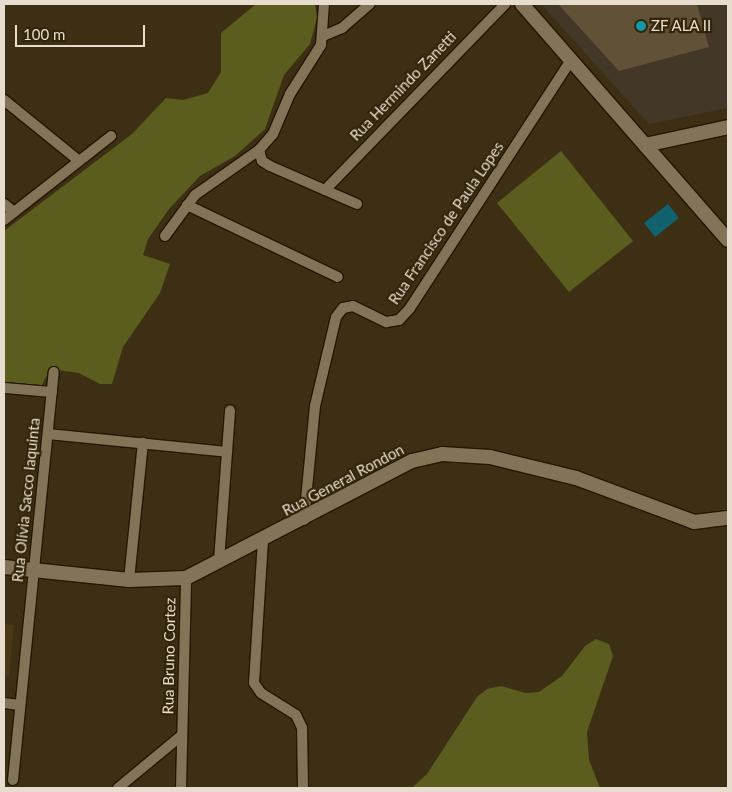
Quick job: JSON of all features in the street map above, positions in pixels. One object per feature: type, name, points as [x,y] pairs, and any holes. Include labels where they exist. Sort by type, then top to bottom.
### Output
[{"type":"street","points":[[165,236],[187,205],[211,182],[259,150],[277,128],[290,94],[324,36],[324,4]]},
{"type":"street","points":[[324,36],[342,28],[370,4]]},
{"type":"street","name":"Rua Hermindo Zanetti","points":[[325,190],[505,4]]},
{"type":"street","points":[[522,4],[728,240]]},
{"type":"street","name":"Rua Francisco de Paula Lopes","points":[[304,520],[315,406],[336,317],[343,308],[353,306],[386,322],[399,320],[410,308],[571,60]]},
{"type":"street","points":[[4,100],[78,160]]},
{"type":"street","points":[[645,145],[728,127]]},
{"type":"street","points":[[4,220],[111,136]]},
{"type":"street","points":[[259,150],[270,166],[358,204]]},
{"type":"street","points":[[4,204],[14,212]]},
{"type":"street","points":[[187,205],[338,277]]},
{"type":"street","name":"Rua Olívia Sacco Iaquinta","points":[[13,780],[54,372]]},
{"type":"street","points":[[4,388],[52,392]]},
{"type":"street","points":[[219,561],[230,410]]},
{"type":"street","points":[[48,434],[227,452]]},
{"type":"street","points":[[129,580],[143,443]]},
{"type":"street","name":"Rua General Rondon","points":[[4,567],[129,580],[186,578],[304,520],[412,461],[442,454],[490,457],[576,478],[694,522],[728,518]]},
{"type":"street","points":[[264,540],[254,683],[261,693],[296,716],[302,728],[302,788]]},
{"type":"street","name":"Rua Bruno Cortez","points":[[181,788],[186,578]]},
{"type":"street","points":[[4,703],[20,705]]},
{"type":"street","points":[[118,788],[182,735]]},
{"type":"shaded area","points":[[256,4],[315,4],[317,18],[310,44],[284,75],[265,129],[235,156],[200,176],[169,209],[148,239],[143,255],[170,264],[160,293],[123,347],[112,384],[100,384],[79,373],[50,369],[42,385],[4,384],[4,231],[132,134],[166,98],[183,100],[208,93],[221,72],[221,33]]},
{"type":"shaded area","points":[[541,4],[728,4],[728,108],[649,124]]},
{"type":"shaded area","points":[[561,151],[633,241],[569,292],[497,203]]},
{"type":"shaded area","points":[[4,624],[14,625],[9,676],[4,675]]},
{"type":"shaded area","points":[[596,639],[609,644],[613,656],[587,732],[589,760],[600,788],[412,788],[427,774],[477,697],[487,689],[501,686],[526,693],[539,692],[562,676],[585,646]]},
{"type":"water","points":[[668,204],[679,218],[655,237],[644,223]]},
{"type":"building","name":"ZF ALA II","points":[[558,4],[697,4],[709,47],[619,71]]},
{"type":"place","name":"ZF ALA II","points":[[641,26]]}]
